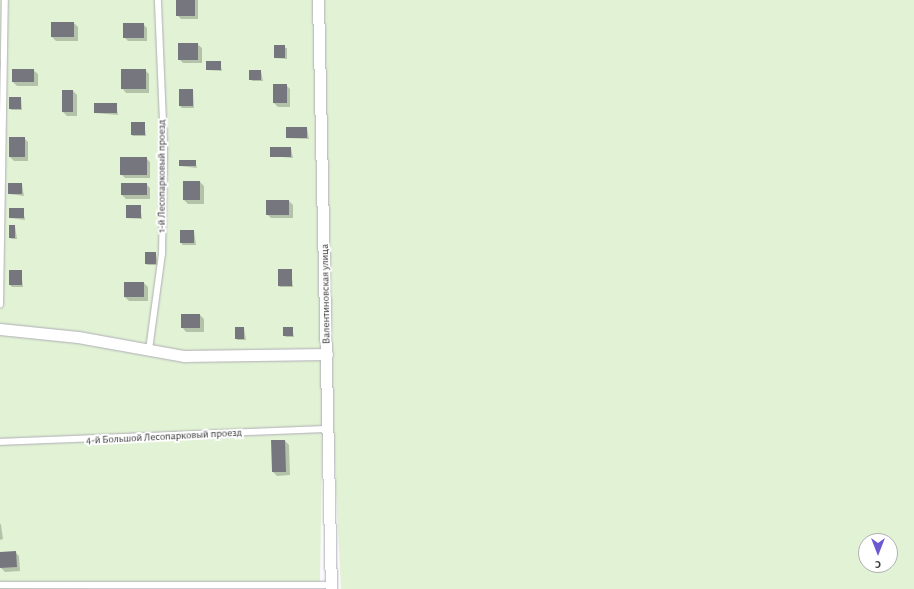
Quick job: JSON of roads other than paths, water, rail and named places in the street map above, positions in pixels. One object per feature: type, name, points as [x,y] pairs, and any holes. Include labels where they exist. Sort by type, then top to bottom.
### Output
[{"type":"street","name":"Валентиновская улица","points":[[318,0],[329,429],[331,587]]},
{"type":"street","points":[[0,329],[78,337],[184,356],[327,354]]},
{"type":"lane","points":[[0,305],[5,0]]},
{"type":"lane","name":"1-й Лесопарковый проезд","points":[[149,350],[162,254],[164,146],[158,0]]},
{"type":"lane","name":"4-й Большой Лесопарковый проезд","points":[[0,442],[329,429]]},
{"type":"lane","points":[[0,585],[331,587]]}]
